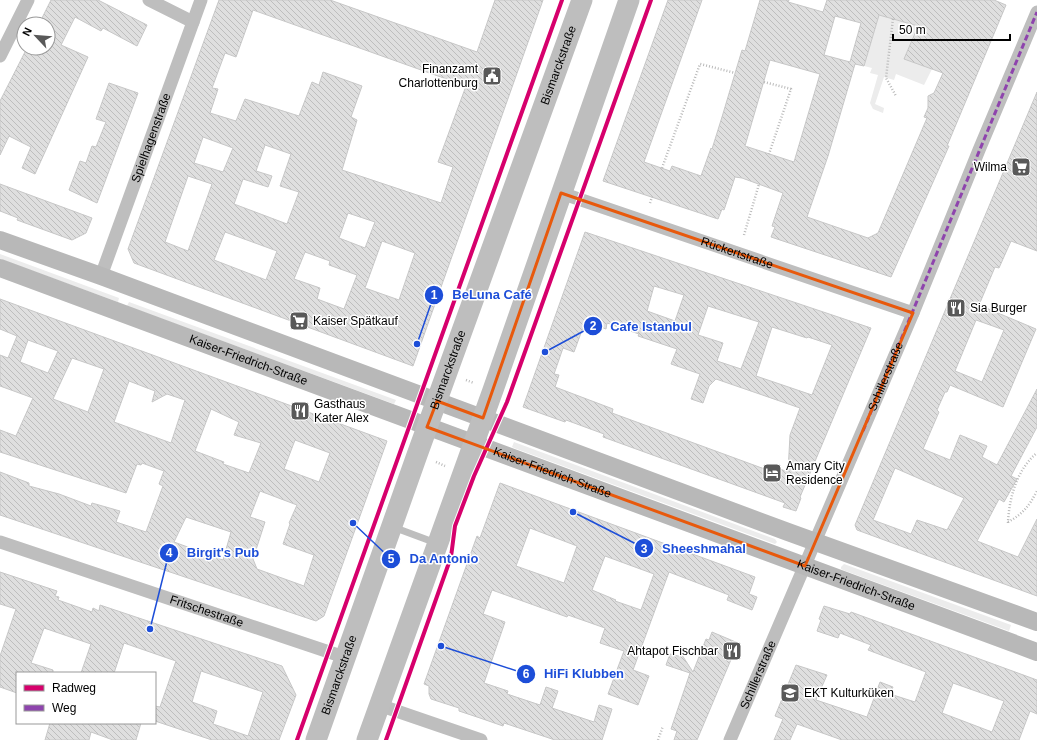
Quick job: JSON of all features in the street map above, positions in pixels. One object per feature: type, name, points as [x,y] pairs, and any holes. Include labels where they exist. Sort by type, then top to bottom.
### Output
[{"type":"main road","name":"Bismarckstraße","points":[[316,740],[344,657],[582,0]]},
{"type":"main road","points":[[367,740],[483,418],[629,0]]},
{"type":"main road","points":[[0,240],[101,276],[815,542],[1037,622]]},
{"type":"main road","name":"Kaiser-Friedrich-Straße","points":[[0,268],[1037,652]]},
{"type":"street","points":[[0,56],[28,0]]},
{"type":"street","points":[[149,0],[193,22]]},
{"type":"street","name":"Spielhagenstraße","points":[[101,276],[201,0]]},
{"type":"street","name":"Schillerstraße","points":[[730,740],[913,313],[981,144],[1037,12]]},
{"type":"street","name":"Rückertstraße","points":[[561,193],[913,313]]},
{"type":"street","name":"Fritschestraße","points":[[0,542],[344,657]]},
{"type":"street","points":[[379,705],[481,740]]},
{"type":"lane","points":[[391,527],[438,544]]},
{"type":"path","points":[[893,19],[886,78],[896,96]]},
{"type":"path","points":[[662,168],[700,64],[735,74]]},
{"type":"path","points":[[764,82],[791,89],[769,154]]},
{"type":"path","points":[[744,235],[759,184]]},
{"type":"path","points":[[650,204],[652,197]]},
{"type":"path","points":[[466,380],[474,383]]},
{"type":"path","points":[[1037,453],[1031,458],[1012,494],[1008,523],[1021,515],[1037,491]]},
{"type":"path","points":[[436,462],[445,466]]},
{"type":"path","points":[[658,740],[663,726]]},
{"type":"highlighted area","points":[[561,193],[913,313],[805,566],[427,427],[437,401],[483,418]]},
{"type":"shaded area","points":[[879,15],[917,26],[904,59],[932,69],[924,85],[896,74],[894,80],[884,77],[875,104],[884,108],[883,113],[873,109],[870,103],[878,75],[870,73],[872,68],[864,66]]},
{"type":"shaded area","points":[[0,254],[119,298],[118,302],[0,259]]},
{"type":"shaded area","points":[[129,302],[396,400],[394,404],[127,306]]},
{"type":"shaded area","points":[[514,442],[775,539],[777,542],[775,544],[514,448],[512,447]]},
{"type":"shaded area","points":[[844,564],[1011,625],[1009,631],[843,570],[841,567]]},
{"type":"building","points":[[51,0],[98,0],[147,25],[137,46],[103,28],[101,31],[75,17],[61,45],[88,57],[35,174],[22,168],[31,147],[9,136],[0,155],[0,101],[23,56],[56,56],[56,16],[43,16]]},
{"type":"building","points":[[219,0],[330,0],[477,52],[495,0],[543,0],[413,366],[134,263],[128,249]],"holes":[[[253,10],[466,86],[438,162],[453,167],[441,203],[342,170],[357,120],[351,117],[362,86],[323,72],[319,85],[312,82],[299,116],[245,99],[236,121],[210,113],[218,89],[212,88],[225,53],[236,57]],[[203,137],[233,148],[223,172],[194,163]],[[265,145],[291,154],[280,186],[299,192],[287,224],[234,204],[243,179],[268,187],[272,176],[256,171]],[[188,176],[212,184],[188,251],[165,242]],[[348,213],[375,222],[365,248],[339,238]],[[225,232],[277,251],[266,280],[214,260]],[[382,241],[415,253],[399,300],[365,288]],[[305,252],[330,261],[329,265],[357,275],[344,309],[317,299],[320,288],[294,279]]]},
{"type":"building","points":[[668,0],[702,0],[644,162],[670,171],[672,166],[701,176],[711,148],[712,149],[742,50],[745,51],[760,0],[789,0],[788,2],[823,12],[827,0],[994,0],[1006,5],[947,146],[949,146],[891,277],[771,237],[775,227],[772,226],[783,193],[742,178],[735,177],[724,210],[722,209],[718,219],[603,181]],"holes":[[[879,15],[918,26],[904,59],[943,73],[934,93],[928,96],[928,108],[924,117],[927,118],[878,233],[868,238],[807,217],[828,156],[855,64],[864,66]],[[835,16],[861,23],[850,62],[824,55]],[[770,60],[820,74],[794,162],[745,146]]]},
{"type":"building","points":[[109,83],[138,93],[97,203],[69,190],[80,161],[86,163],[92,146],[96,147],[106,122],[96,119]]},
{"type":"building","points":[[1037,92],[1037,251],[1011,241],[999,268],[995,267],[979,305],[1036,329],[1003,407],[950,385],[947,392],[945,392],[937,410],[939,412],[923,449],[950,460],[960,435],[987,446],[982,457],[997,465],[1037,389],[1037,427],[1011,476],[1017,479],[1004,502],[999,499],[977,541],[1018,557],[1037,519],[1037,596],[857,530],[855,525]],"holes":[[[976,320],[1004,330],[982,382],[955,371]],[[895,468],[964,498],[947,530],[917,520],[911,534],[873,520]]]},
{"type":"building","points":[[0,184],[92,218],[86,233],[72,240],[17,220],[18,218],[0,211]]},
{"type":"building","points":[[585,232],[871,328],[800,497],[801,498],[796,511],[783,507],[785,503],[603,437],[604,434],[566,420],[565,422],[523,407]],"holes":[[[654,286],[684,295],[675,321],[647,311]],[[708,306],[759,322],[741,369],[717,361],[723,343],[698,335]],[[585,322],[606,329],[607,323],[639,334],[638,336],[677,349],[671,364],[700,374],[691,399],[703,403],[709,386],[716,379],[800,408],[790,435],[788,472],[772,466],[770,471],[612,413],[613,409],[555,387],[559,375],[554,374],[563,348],[574,352]],[[772,327],[832,345],[812,395],[756,376]]]},
{"type":"building","points":[[0,299],[387,441],[324,616],[316,621],[0,515],[0,472],[29,483],[29,486],[59,494],[91,506],[92,503],[120,511],[116,522],[146,532],[163,486],[159,484],[164,471],[142,463],[141,465],[137,464],[126,493],[0,452],[0,430],[16,436],[33,398],[0,386],[0,355],[8,358],[17,336],[0,329]],"holes":[[[28,340],[58,351],[48,373],[20,362]],[[72,358],[104,369],[88,412],[53,399]],[[129,381],[155,391],[152,402],[167,394],[185,400],[171,443],[114,422]],[[211,409],[239,422],[234,435],[261,443],[249,473],[223,464],[224,462],[195,451]],[[295,440],[330,453],[319,482],[284,469]],[[260,491],[297,505],[289,523],[290,524],[283,544],[314,555],[304,586],[257,569],[253,559],[265,522],[250,517]],[[186,517],[231,532],[223,560],[174,542]]]},
{"type":"building","points":[[500,483],[755,577],[749,594],[757,597],[752,610],[727,600],[729,595],[669,572],[633,670],[649,676],[638,705],[608,694],[624,651],[600,643],[605,628],[568,615],[567,617],[492,590],[483,614],[505,622],[484,683],[508,691],[507,694],[540,705],[546,687],[558,691],[552,708],[594,722],[599,705],[612,709],[602,740],[555,740],[504,723],[503,726],[459,711],[459,708],[431,699],[429,694],[429,686],[424,684],[477,536],[480,538]],"holes":[[[530,528],[577,546],[564,583],[516,566]],[[605,556],[654,574],[641,610],[615,601],[616,600],[592,590]]]},
{"type":"building","points":[[0,572],[57,591],[55,596],[59,597],[58,600],[92,612],[93,608],[99,611],[100,605],[282,666],[296,695],[279,740],[212,740],[156,721],[156,706],[160,707],[176,661],[124,643],[114,672],[81,672],[91,644],[44,628],[31,663],[53,670],[53,672],[16,672],[16,693],[0,687],[0,656],[16,609],[0,604]],"holes":[[[201,671],[263,692],[248,736],[213,724],[217,711],[192,702]]]},
{"type":"building","points":[[824,606],[850,614],[851,612],[1037,680],[1037,714],[1030,711],[1019,740],[842,740],[797,724],[790,740],[774,740],[783,719],[775,716],[796,665],[827,675],[816,700],[867,717],[880,682],[893,687],[890,694],[915,702],[926,672],[868,650],[871,645],[840,633],[838,638],[817,631],[821,620],[819,619]],"holes":[[[953,683],[1004,701],[992,732],[942,713]]]},
{"type":"building","points":[[712,632],[738,643],[697,740],[674,740],[677,731],[671,729],[690,673],[666,665],[670,654],[678,656],[682,655],[693,672],[706,639],[709,640]]},
{"type":"building","points":[[50,724],[141,724],[136,740],[113,740],[91,732],[89,740],[45,740]]},
{"type":"marked path","points":[[863,431],[1037,12]]},
{"type":"cycle path","points":[[297,740],[562,0]]},
{"type":"cycle path","points":[[386,740],[451,557],[455,526],[474,476],[507,402],[651,0]]},
{"type":"place","name":"Finanzamt Charlottenburg","points":[[492,76]]},
{"type":"place","name":"Wilma","points":[[1021,167]]},
{"type":"place","name":"Sia Burger","points":[[956,308]]},
{"type":"place","name":"Kaiser Spätkauf","points":[[299,321]]},
{"type":"place","name":"BeLuna Café","points":[[417,344]]},
{"type":"place","name":"Cafe Istanbul","points":[[545,352]]},
{"type":"place","name":"Gasthaus Kater Alex","points":[[300,411]]},
{"type":"place","name":"Amary City Residence","points":[[772,473]]},
{"type":"place","name":"Sheeshmahal","points":[[573,512]]},
{"type":"place","name":"Da Antonio","points":[[353,523]]},
{"type":"place","name":"Birgit's Pub","points":[[150,629]]},
{"type":"place","name":"HiFi Klubben","points":[[441,646]]},
{"type":"place","name":"Ahtapot Fischbar","points":[[732,651]]},
{"type":"place","name":"EKT Kulturküken","points":[[790,693]]}]
